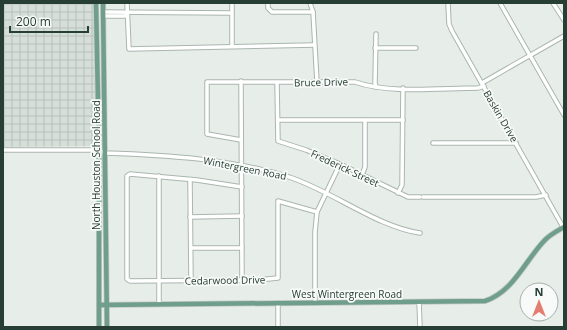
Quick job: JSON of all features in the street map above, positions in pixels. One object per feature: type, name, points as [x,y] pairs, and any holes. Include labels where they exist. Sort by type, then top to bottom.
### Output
[{"type":"main road","name":"North Houston School Road","points":[[96,3],[99,150],[99,327]]},
{"type":"main road","name":"North Houston School Road","points":[[103,3],[107,327]]},
{"type":"main road","points":[[96,14],[103,14]]},
{"type":"main road","name":"West Wintergreen Road","points":[[99,305],[475,302],[493,298],[508,287],[543,242],[564,227]]},
{"type":"street","points":[[127,3],[128,49],[314,45]]},
{"type":"street","points":[[232,3],[232,46]]},
{"type":"street","points":[[268,3],[268,8],[272,12],[313,12]]},
{"type":"street","points":[[310,3],[313,12],[316,82]]},
{"type":"street","name":"Baskin Drive","points":[[448,3],[450,27],[564,227]]},
{"type":"street","points":[[500,3],[564,116]]},
{"type":"street","points":[[552,3],[564,20]]},
{"type":"street","points":[[103,14],[125,16],[127,14],[232,13]]},
{"type":"street","points":[[376,34],[376,87]]},
{"type":"street","name":"Bruce Drive","points":[[241,140],[207,134],[207,82],[355,82],[369,87],[478,88],[564,36]]},
{"type":"street","points":[[375,48],[416,48]]},
{"type":"street","points":[[241,81],[242,280]]},
{"type":"street","name":"Frederick Street","points":[[277,83],[278,141],[306,150],[340,164],[398,193],[408,197],[536,198],[546,195]]},
{"type":"street","points":[[398,193],[402,185],[403,88]]},
{"type":"street","points":[[278,120],[403,120]]},
{"type":"street","points":[[362,175],[365,167],[365,120]]},
{"type":"street","points":[[433,143],[516,143]]},
{"type":"street","points":[[3,150],[99,150],[105,153]]},
{"type":"street","name":"Wintergreen Road","points":[[105,153],[173,156],[242,167],[292,178],[326,191],[393,227],[420,233]]},
{"type":"street","points":[[315,303],[315,232],[317,212],[340,164]]},
{"type":"street","name":"Cedarwood Drive","points":[[159,176],[130,174],[126,179],[127,279],[130,281],[242,280],[278,278],[278,200],[317,212]]},
{"type":"street","points":[[159,304],[159,176],[242,187]]},
{"type":"street","points":[[190,180],[191,281]]},
{"type":"street","points":[[190,217],[242,216]]},
{"type":"street","points":[[191,248],[242,248]]},
{"type":"street","points":[[419,302],[420,327]]},
{"type":"street","points":[[278,304],[278,327]]},
{"type":"shaded area","points":[[3,3],[94,3],[95,100],[94,144],[92,146],[3,147]]}]
